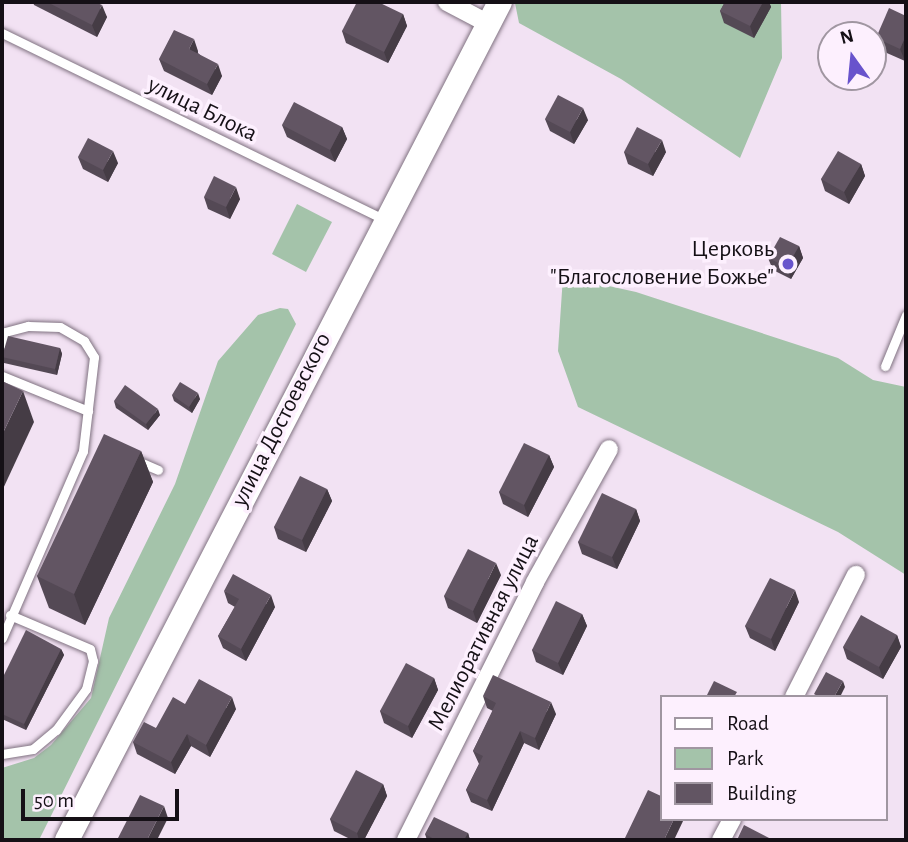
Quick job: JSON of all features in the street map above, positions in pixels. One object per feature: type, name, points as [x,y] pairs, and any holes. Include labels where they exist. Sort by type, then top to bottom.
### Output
[{"type":"main road","name":"улица Достоевского","points":[[67,840],[385,220],[495,13]]},
{"type":"street","points":[[447,2],[495,13]]},
{"type":"street","name":"Мелиоративная улица","points":[[406,840],[536,582],[609,449]]},
{"type":"street","points":[[795,695],[856,575]]},
{"type":"street","points":[[721,840],[731,821]]},
{"type":"lane","name":"улица Блока","points":[[2,33],[385,220]]},
{"type":"lane","points":[[885,366],[906,315]]},
{"type":"lane","points":[[2,344],[5,332],[28,326],[60,327],[84,341],[94,357],[82,451],[2,638]]},
{"type":"lane","points":[[2,376],[88,411]]},
{"type":"lane","points":[[82,451],[95,452]]},
{"type":"lane","points":[[120,453],[158,470]]},
{"type":"lane","points":[[2,754],[33,749],[55,730],[86,689],[93,662],[90,649],[10,614]]},
{"type":"green space","points":[[781,2],[782,58],[740,158],[621,79],[519,23],[515,3]]},
{"type":"green space","points":[[297,204],[332,222],[306,272],[272,254]]},
{"type":"green space","points":[[563,276],[636,292],[838,358],[873,380],[906,387],[906,575],[838,532],[578,407],[558,351]]},
{"type":"green space","points":[[280,308],[288,309],[296,324],[39,840],[2,840],[2,768],[34,758],[51,745],[91,698],[109,618],[175,484],[218,361],[258,315]]},
{"type":"building","points":[[47,2],[95,2],[102,5],[92,25]]},
{"type":"building","points":[[357,2],[378,2],[403,14],[384,52],[342,31]]},
{"type":"building","points":[[725,2],[763,2],[750,26],[720,11]]},
{"type":"building","points":[[889,8],[906,16],[906,35],[900,49],[887,43],[887,21],[883,21]]},
{"type":"building","points":[[174,30],[194,39],[189,49],[218,64],[207,84],[159,59]]},
{"type":"building","points":[[558,95],[583,108],[570,132],[545,119]]},
{"type":"building","points":[[294,102],[342,127],[330,150],[282,125]]},
{"type":"building","points":[[637,127],[662,140],[648,164],[624,152]]},
{"type":"building","points":[[88,138],[113,151],[103,170],[78,157]]},
{"type":"building","points":[[838,151],[861,164],[844,192],[821,179]]},
{"type":"building","points":[[214,176],[236,187],[226,207],[204,197]]},
{"type":"building","points":[[780,237],[799,246],[787,267],[768,258]]},
{"type":"building","points":[[8,336],[60,348],[55,369],[2,357]]},
{"type":"building","points":[[2,381],[23,391],[2,435]]},
{"type":"building","points":[[180,382],[198,393],[189,407],[172,395]]},
{"type":"building","points":[[125,385],[158,409],[146,424],[114,401]]},
{"type":"building","points":[[104,434],[141,451],[74,594],[37,576]]},
{"type":"building","points":[[524,443],[549,455],[524,505],[499,492]]},
{"type":"building","points":[[300,476],[327,489],[302,540],[274,527]]},
{"type":"building","points":[[602,493],[636,509],[612,557],[578,542]]},
{"type":"building","points":[[468,549],[496,563],[473,611],[444,596]]},
{"type":"building","points":[[233,574],[271,595],[241,649],[218,636],[239,599],[224,591]]},
{"type":"building","points":[[770,578],[795,590],[771,639],[745,626]]},
{"type":"building","points":[[556,601],[582,614],[558,663],[532,650]]},
{"type":"building","points":[[861,615],[897,635],[879,667],[843,647]]},
{"type":"building","points":[[26,630],[61,649],[24,724],[2,714],[2,679]]},
{"type":"building","points":[[406,663],[434,678],[408,726],[380,711]]},
{"type":"building","points":[[826,672],[843,681],[835,695],[814,694]]},
{"type":"building","points":[[493,675],[551,702],[535,738],[520,731],[487,800],[466,790],[483,756],[473,751],[496,703],[483,696]]},
{"type":"building","points":[[199,679],[232,697],[206,745],[187,734],[171,762],[133,742],[144,722],[156,728],[173,697],[185,704]]},
{"type":"building","points":[[714,681],[737,692],[735,695],[707,695]]},
{"type":"building","points":[[356,770],[383,784],[357,833],[330,819]]},
{"type":"building","points":[[648,790],[660,796],[660,821],[673,821],[664,840],[624,840]]},
{"type":"building","points":[[140,795],[164,806],[147,840],[117,840]]},
{"type":"building","points":[[434,817],[468,833],[464,840],[433,840],[425,834]]},
{"type":"building","points":[[744,825],[771,839],[771,840],[737,840]]},
{"type":"place","name":"Церковь \"Благословение Божье\"","points":[[788,264]]}]
